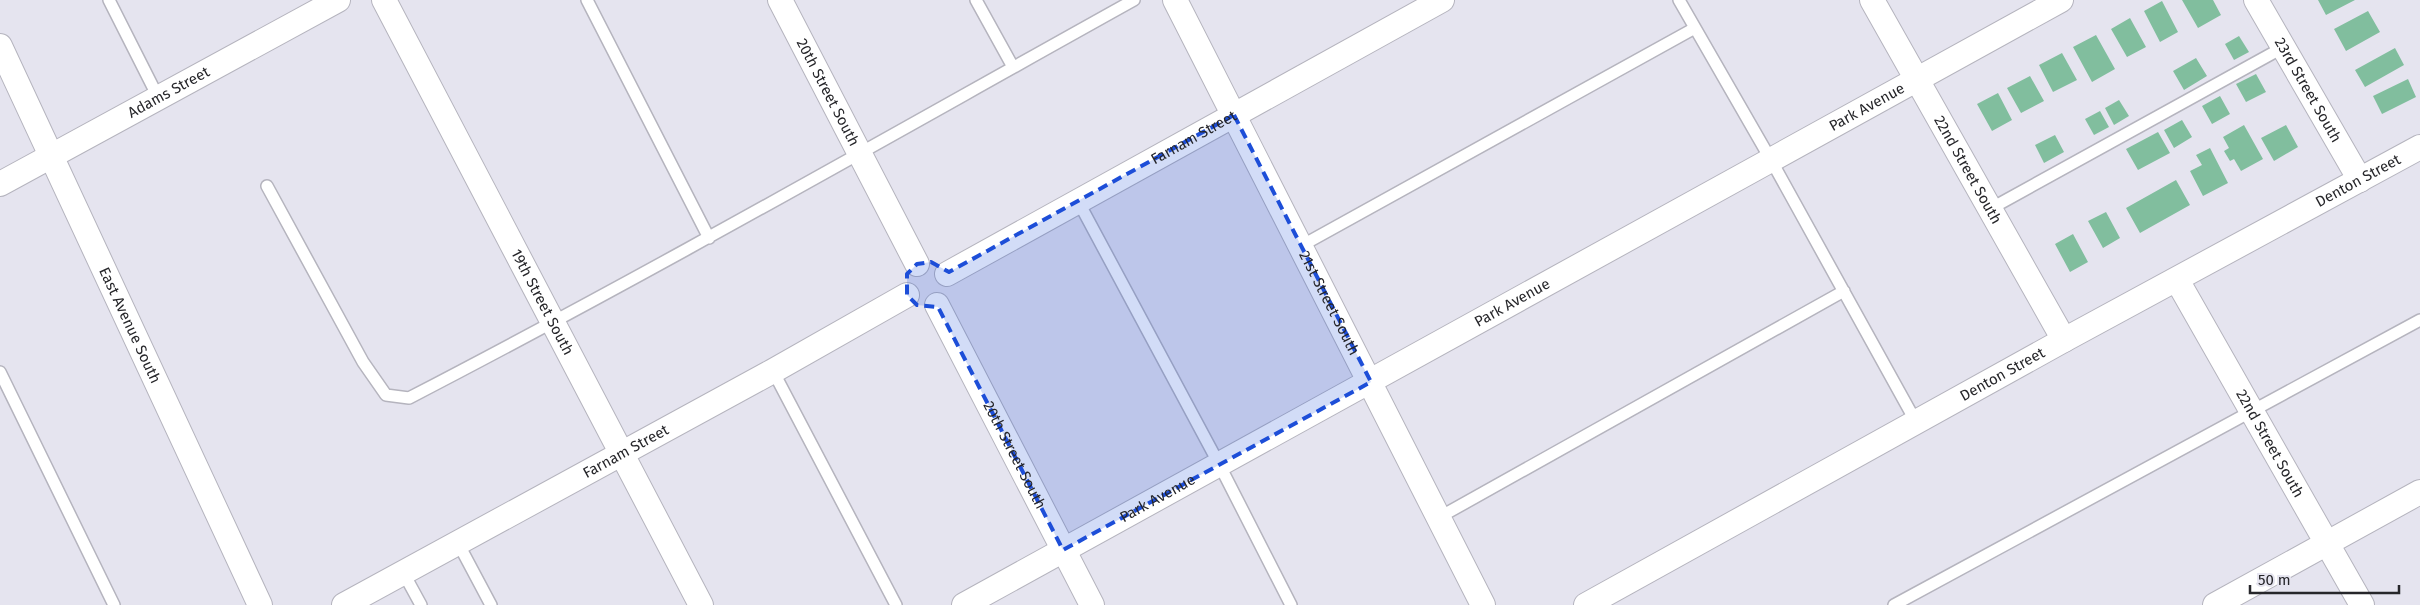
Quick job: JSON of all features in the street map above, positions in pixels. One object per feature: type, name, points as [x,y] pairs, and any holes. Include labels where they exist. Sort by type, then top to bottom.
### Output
[{"type":"street","name":"Adams Street","points":[[0,184],[338,0]]},
{"type":"street","name":"19th Street South","points":[[384,0],[701,605]]},
{"type":"street","name":"20th Street South","points":[[780,0],[917,264]]},
{"type":"street","name":"21st Street South","points":[[1175,0],[1483,605]]},
{"type":"street","name":"Farnam Street","points":[[947,274],[1442,0]]},
{"type":"street","name":"22nd Street South","points":[[1872,0],[2064,340]]},
{"type":"street","name":"Park Avenue","points":[[964,605],[2061,0]]},
{"type":"street","name":"23rd Street South","points":[[2256,0],[2282,48],[2360,180]]},
{"type":"street","name":"East Avenue South","points":[[0,46],[260,605]]},
{"type":"street","name":"Denton Street","points":[[1586,605],[2064,340],[2420,148]]},
{"type":"street","points":[[931,262],[937,264],[947,274],[950,288],[943,300],[937,305],[924,307],[912,301],[907,295],[905,281],[911,268],[917,264],[931,262]]},
{"type":"street","name":"22nd Street South","points":[[2177,280],[2362,605]]},
{"type":"street","name":"Farnam Street","points":[[344,605],[773,372],[907,295]]},
{"type":"street","name":"20th Street South","points":[[937,305],[1092,605]]},
{"type":"street","points":[[2215,605],[2420,492]]},
{"type":"lane","points":[[109,0],[158,97]]},
{"type":"lane","points":[[587,0],[709,238]]},
{"type":"lane","points":[[976,0],[1013,67]]},
{"type":"lane","points":[[267,186],[363,362],[386,395],[409,398],[554,323],[709,238],[1134,0]]},
{"type":"lane","points":[[1679,0],[1771,160],[1916,422]]},
{"type":"lane","points":[[1301,246],[1695,28]]},
{"type":"lane","points":[[1990,209],[2282,48]]},
{"type":"lane","points":[[1078,201],[1219,464],[1291,605]]},
{"type":"lane","points":[[1438,518],[1844,292]]},
{"type":"lane","points":[[1894,605],[2420,320]]},
{"type":"lane","points":[[0,372],[114,605]]},
{"type":"lane","points":[[773,372],[896,605]]},
{"type":"lane","points":[[458,543],[491,605]]},
{"type":"lane","points":[[403,572],[421,605]]},
{"type":"highlighted area","points":[[1234,115],[1371,382],[1063,550],[938,307],[917,305],[907,295],[907,274],[917,264],[931,262],[949,272]]},
{"type":"building","points":[[2182,0],[2213,0],[2221,15],[2198,28]]},
{"type":"building","points":[[2318,0],[2355,0],[2326,15]]},
{"type":"building","points":[[2162,1],[2178,32],[2160,42],[2144,11]]},
{"type":"building","points":[[2368,11],[2380,32],[2346,51],[2334,29]]},
{"type":"building","points":[[2130,18],[2146,47],[2127,57],[2111,29]]},
{"type":"building","points":[[2096,35],[2115,69],[2092,82],[2073,47]]},
{"type":"building","points":[[2239,36],[2249,52],[2234,60],[2225,44]]},
{"type":"building","points":[[2395,48],[2404,65],[2365,87],[2355,70]]},
{"type":"building","points":[[2062,53],[2077,80],[2053,92],[2039,65]]},
{"type":"building","points":[[2196,58],[2207,76],[2184,90],[2173,71]]},
{"type":"building","points":[[2256,74],[2266,92],[2246,102],[2236,84]]},
{"type":"building","points":[[2030,76],[2044,101],[2021,113],[2007,88]]},
{"type":"building","points":[[2408,79],[2416,97],[2382,114],[2373,96]]},
{"type":"building","points":[[1998,93],[2012,120],[1992,131],[1977,104]]},
{"type":"building","points":[[2220,96],[2230,114],[2212,124],[2202,106]]},
{"type":"building","points":[[2119,100],[2129,116],[2114,125],[2105,108]]},
{"type":"building","points":[[2100,111],[2109,127],[2094,135],[2085,119]]},
{"type":"building","points":[[2182,120],[2192,137],[2174,148],[2164,130]]},
{"type":"building","points":[[2244,125],[2263,159],[2241,171],[2234,159],[2230,161],[2224,151],[2229,148],[2223,137]]},
{"type":"building","points":[[2286,125],[2298,147],[2274,161],[2261,138]]},
{"type":"building","points":[[2158,132],[2170,153],[2138,170],[2126,149]]},
{"type":"building","points":[[2055,135],[2064,152],[2044,163],[2035,145]]},
{"type":"building","points":[[2210,148],[2228,183],[2203,196],[2190,171],[2202,165],[2196,155]]},
{"type":"building","points":[[2176,180],[2190,205],[2140,233],[2126,208]]},
{"type":"building","points":[[2106,212],[2120,238],[2103,248],[2088,221]]},
{"type":"building","points":[[2073,234],[2088,262],[2070,272],[2055,244]]}]
